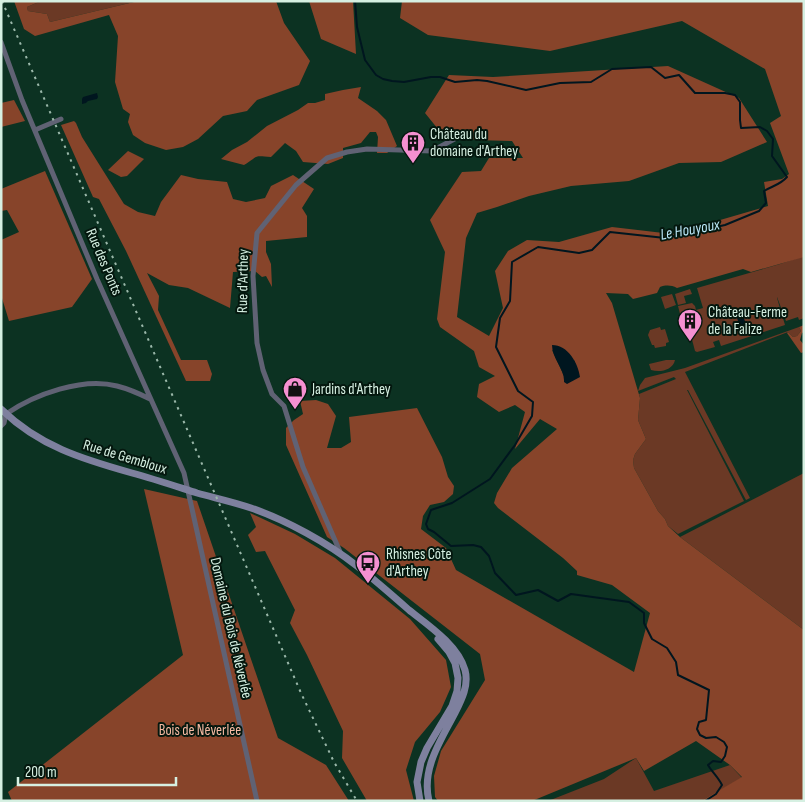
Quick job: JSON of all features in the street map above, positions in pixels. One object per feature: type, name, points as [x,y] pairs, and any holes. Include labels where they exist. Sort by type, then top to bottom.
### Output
[{"type":"main road","name":"Rue de Gembloux","points":[[4,412],[42,440],[68,453],[99,464],[252,508],[292,526],[357,566],[408,608]]},
{"type":"main road","points":[[408,608],[448,652],[455,663],[458,678],[457,691],[452,706],[427,748],[421,762],[417,782],[420,801]]},
{"type":"main road","points":[[408,608],[455,650],[465,671],[466,687],[462,699],[437,747],[428,772],[427,792],[429,801]]},
{"type":"street","name":"Rue des Ponts","points":[[1,42],[35,130],[97,279],[184,473],[188,490]]},
{"type":"street","points":[[35,130],[61,119]]},
{"type":"street","name":"Rue d'Arthey","points":[[341,555],[303,467],[284,406],[272,394],[263,370],[257,343],[253,276],[257,233],[296,185],[327,158],[367,149],[432,151],[462,135]]},
{"type":"street","points":[[1,426],[4,423],[4,412],[68,386],[96,384],[116,386],[151,399]]},
{"type":"street","name":"Domaine du Bois de Néverlée","points":[[188,490],[257,801]]},
{"type":"shaded area","points":[[41,1],[138,1],[50,22],[47,14],[28,11],[27,7]]},
{"type":"shaded area","points":[[804,256],[804,318],[799,320],[798,317],[786,321],[777,297],[785,325],[721,346],[719,340],[713,342],[715,347],[695,351],[685,313],[680,314],[678,306],[692,303],[696,310],[703,308],[697,288]]},
{"type":"shaded area","points":[[690,289],[692,294],[684,296],[686,303],[678,305],[675,294]]},
{"type":"shaded area","points":[[672,294],[676,305],[665,309],[661,297]]},
{"type":"shaded area","points":[[660,327],[661,330],[665,329],[669,342],[666,343],[666,346],[655,348],[648,335],[650,330]]},
{"type":"shaded area","points":[[799,327],[801,331],[797,336],[793,337],[788,332],[685,372],[750,498],[746,500],[687,390],[744,501],[678,534],[668,526],[658,511],[634,468],[633,460],[646,439],[638,420],[639,394],[676,379],[674,377],[638,391],[640,385],[645,378],[685,368]]},
{"type":"shaded area","points":[[675,360],[672,366],[666,370],[651,370],[649,364]]},
{"type":"shaded area","points":[[804,473],[804,630],[680,537]]},
{"type":"shaded area","points":[[636,758],[654,791],[730,765],[742,778],[701,801],[548,801],[604,779]]},
{"type":"green space","points":[[14,1],[41,1],[27,7],[28,11],[47,14],[50,22],[138,1],[276,1],[284,23],[310,61],[299,85],[257,100],[247,111],[223,116],[198,139],[183,147],[166,150],[145,143],[133,135],[128,122],[130,114],[123,109],[115,82],[118,36],[109,15],[35,36],[24,29]]},
{"type":"green space","points":[[309,1],[353,1],[356,54],[321,39]]},
{"type":"green space","points":[[402,1],[804,1],[804,257],[751,272],[743,269],[677,288],[662,286],[657,293],[633,299],[628,294],[606,293],[612,303],[640,398],[638,420],[646,439],[635,454],[633,460],[634,468],[658,511],[668,526],[680,537],[804,630],[804,801],[701,801],[742,777],[730,765],[696,741],[644,771],[636,758],[532,801],[438,801],[435,797],[434,776],[441,751],[485,680],[480,654],[344,548],[327,537],[286,445],[286,428],[303,414],[300,401],[316,400],[328,404],[336,416],[327,448],[341,448],[351,442],[349,417],[417,408],[442,457],[448,477],[454,486],[453,494],[444,502],[430,505],[423,516],[421,529],[446,548],[456,570],[634,672],[650,613],[612,585],[577,575],[577,571],[563,558],[494,503],[497,493],[512,468],[557,429],[540,419],[515,449],[525,412],[515,405],[499,412],[477,397],[479,384],[495,376],[479,367],[474,351],[440,327],[437,319],[445,252],[430,220],[462,172],[481,171],[489,158],[523,158],[512,141],[475,140],[460,133],[446,139],[425,113],[449,75],[493,77],[668,66],[739,98],[767,142],[721,162],[679,163],[629,181],[571,186],[529,196],[477,213],[466,238],[457,317],[489,336],[503,308],[495,271],[508,251],[527,240],[559,242],[612,227],[672,234],[768,206],[764,182],[782,179],[789,174],[770,123],[781,116],[765,69],[682,21],[550,51],[428,35],[400,18]],"holes":[[[552,350],[575,361],[564,382],[564,376]]]},
{"type":"green space","points":[[361,87],[358,98],[377,111],[386,120],[397,146],[387,153],[377,153],[378,137],[376,132],[370,132],[361,143],[343,148],[343,158],[328,164],[303,162],[296,151],[285,143],[271,157],[256,157],[244,165],[221,159],[267,126],[308,103],[325,100],[325,94]]},
{"type":"green space","points":[[14,100],[25,121],[1,127],[1,103]]},
{"type":"green space","points":[[74,121],[124,204],[138,212],[155,216],[161,202],[181,175],[227,182],[233,199],[246,202],[265,198],[271,186],[293,175],[314,189],[302,208],[307,216],[307,237],[266,241],[266,252],[271,264],[272,287],[266,276],[262,277],[255,271],[233,272],[230,308],[188,288],[169,285],[147,273],[159,296],[158,310],[181,360],[207,360],[212,374],[210,381],[186,381],[126,251],[99,199],[93,197],[61,125]]},
{"type":"green space","points":[[128,151],[144,159],[127,176],[121,177],[108,170]]},
{"type":"green space","points":[[45,171],[92,279],[72,307],[9,321],[1,295],[1,240],[19,232],[7,210],[1,211],[1,189]]},
{"type":"green space","points":[[804,325],[804,332],[800,340],[804,345],[804,352],[801,353],[787,333],[793,337],[797,336],[801,331],[799,327]]},
{"type":"green space","name":"Bois de Néverlée","points":[[144,489],[197,501],[278,738],[326,765],[349,801],[12,801],[8,792],[183,655]]},
{"type":"green space","points":[[250,513],[295,534],[335,558],[410,619],[446,660],[451,687],[440,712],[415,742],[406,770],[414,801],[367,801],[342,758],[343,731],[290,623],[295,610],[265,551],[256,552],[248,535],[256,527]]},
{"type":"water","points":[[97,93],[97,99],[82,104],[83,97]]},
{"type":"water","points":[[743,315],[747,328],[741,330],[737,318]]},
{"type":"water","points":[[552,345],[567,351],[577,366],[580,377],[567,384],[564,382],[563,373],[554,355]]},
{"type":"waterway","name":"Le Houyoux","points":[[355,1],[357,27],[365,60],[376,75],[383,79],[404,82],[440,77],[455,82],[487,81],[526,90],[560,83],[591,82],[612,69],[651,67],[665,78],[679,75],[695,93],[735,95],[740,102],[741,128],[760,127],[767,131],[773,139],[772,156],[787,177],[779,184],[764,191],[766,203],[759,211],[725,225],[665,238],[610,232],[592,250],[579,253],[538,247],[512,262],[510,301],[500,318],[496,347],[518,391],[533,402],[532,416],[515,445],[490,479],[452,503],[431,510],[426,524],[428,529],[451,546],[473,545],[481,547],[489,556],[495,573],[516,595],[538,590],[558,601],[571,594],[629,602],[644,613],[644,623],[652,639],[667,648],[676,662],[678,675],[709,690],[706,720],[699,722],[697,729],[700,735],[706,738],[716,737],[724,742],[727,747],[721,762],[713,761],[708,765],[722,785],[716,794],[705,801]]},
{"type":"railway","points":[[2,1],[301,693],[334,762],[357,801]]},
{"type":"place","name":"Château du domaine d'Arthey","points":[[413,164]]},
{"type":"place","name":"Château-Ferme de la Falize","points":[[690,342]]},
{"type":"place","name":"Jardins d'Arthey","points":[[295,410]]},
{"type":"place","name":"Rhisnes Côte d'Arthey","points":[[368,584]]}]
